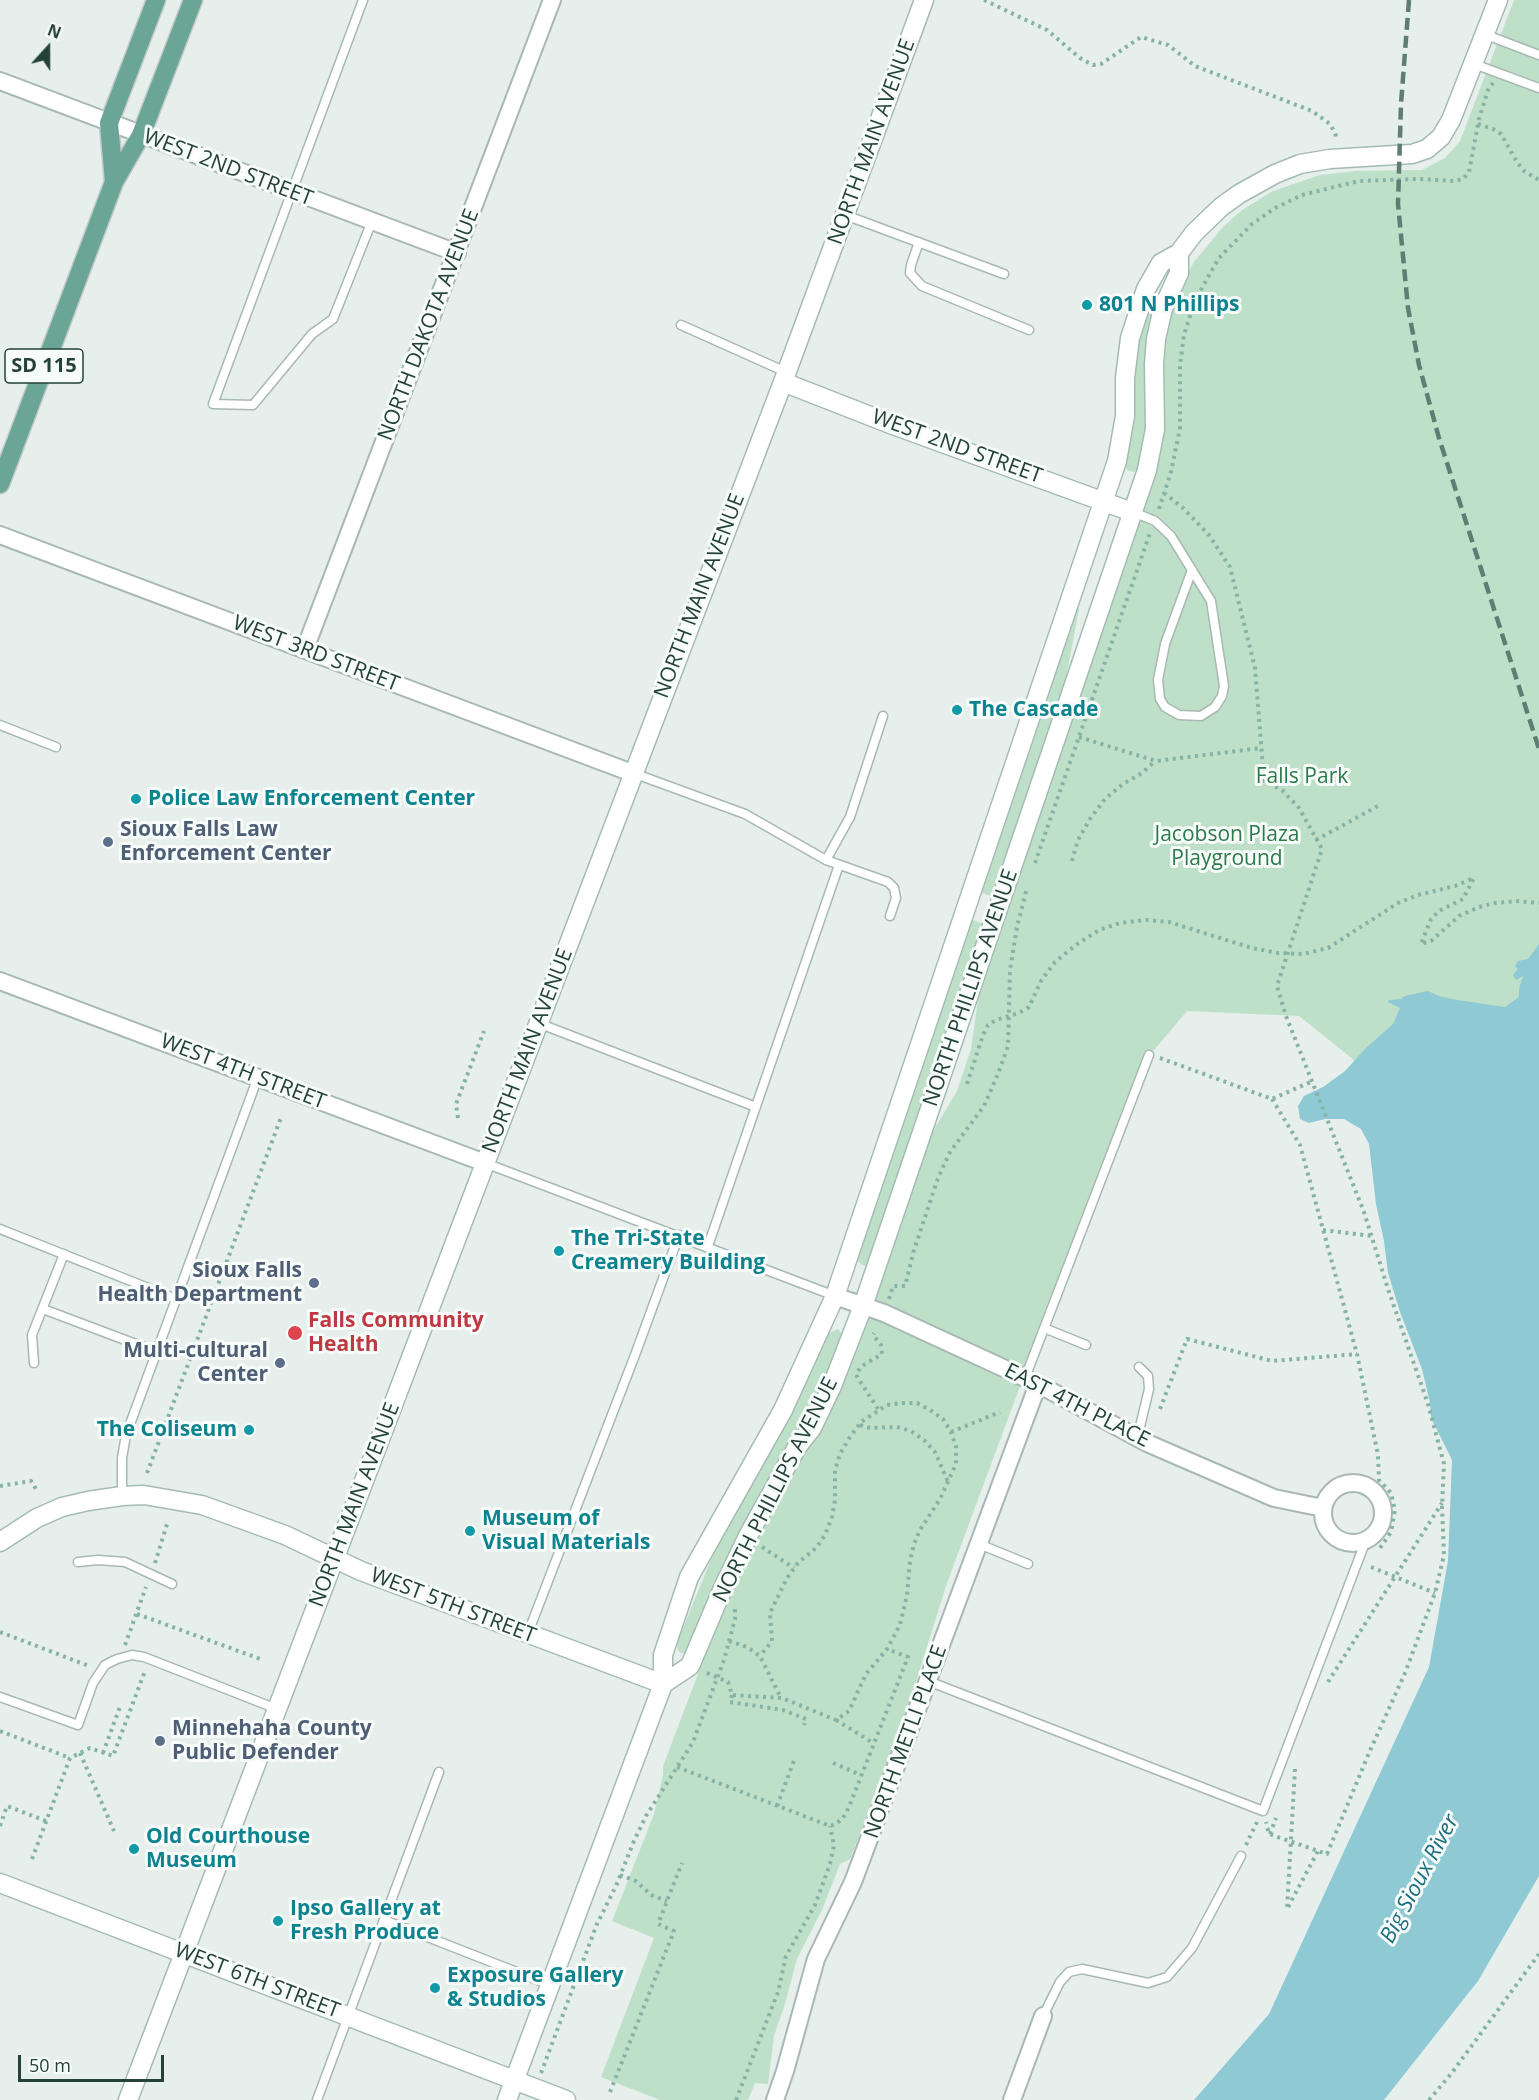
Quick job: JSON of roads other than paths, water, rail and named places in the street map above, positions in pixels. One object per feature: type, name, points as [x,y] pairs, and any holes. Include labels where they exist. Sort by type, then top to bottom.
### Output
[{"type":"main road","name":"SD 115","points":[[114,182],[109,123],[156,0]]},
{"type":"main road","name":"SD 115","points":[[0,484],[114,182],[141,135],[193,0]]},
{"type":"street","name":"NORTH DAKOTA AVENUE","points":[[305,649],[552,0]]},
{"type":"street","name":"NORTH MAIN AVENUE","points":[[128,2100],[784,377],[924,0]]},
{"type":"street","name":"NORTH PHILLIPS AVENUE","points":[[507,2100],[663,1684],[663,1655],[689,1576],[783,1410],[835,1296],[1104,501],[1122,440],[1125,416],[1125,378],[1133,326],[1146,289],[1161,262],[1179,253],[1221,207],[1275,174],[1299,164],[1330,159],[1412,154],[1427,149],[1442,137],[1474,64],[1498,0]]},
{"type":"street","name":"WEST 2ND STREET","points":[[0,81],[457,253]]},
{"type":"street","name":"NORTH PHILLIPS AVENUE","points":[[663,1684],[690,1666],[749,1534],[798,1447],[812,1428],[832,1386],[862,1306],[1147,470],[1154,442],[1156,339],[1163,308],[1179,273],[1179,253]]},
{"type":"street","name":"WEST 2ND STREET","points":[[784,377],[893,425],[1132,512]]},
{"type":"street","name":"WEST 3RD STREET","points":[[0,535],[632,773]]},
{"type":"street","name":"WEST 4TH STREET","points":[[0,981],[485,1163]]},
{"type":"street","name":"EAST 4TH PLACE","points":[[835,1296],[884,1313],[1032,1381],[1137,1439],[1274,1498],[1323,1508]]},
{"type":"street","name":"NORTH METLI PLACE","points":[[774,2100],[785,2071],[816,1959],[853,1882],[980,1544],[1032,1381]]},
{"type":"street","points":[[1351,1482],[1371,1488],[1378,1496],[1383,1515],[1375,1534],[1366,1540],[1347,1542],[1338,1539],[1326,1526],[1323,1508],[1332,1490],[1351,1482]]},
{"type":"street","name":"WEST 5TH STREET","points":[[0,1542],[37,1518],[88,1501],[144,1495],[202,1505],[285,1535],[361,1571],[663,1684]]},
{"type":"street","name":"WEST 6TH STREET","points":[[0,1883],[566,2100]]},
{"type":"street","points":[[1012,2100],[1043,2016]]},
{"type":"lane","points":[[363,0],[213,404],[253,405],[312,334],[333,319],[372,221]]},
{"type":"lane","points":[[1484,34],[1539,55]]},
{"type":"lane","points":[[1474,64],[1539,88]]},
{"type":"lane","points":[[845,215],[1004,274]]},
{"type":"lane","points":[[919,242],[910,273],[922,286],[1029,330]]},
{"type":"lane","points":[[681,325],[784,377]]},
{"type":"lane","points":[[1132,512],[1155,521],[1171,536],[1192,570],[1211,601],[1224,686],[1222,696],[1215,707],[1201,716],[1179,715],[1165,707],[1160,699],[1158,680],[1165,644],[1192,570]]},
{"type":"lane","points":[[826,860],[850,817],[883,716]]},
{"type":"lane","points":[[0,725],[56,747]]},
{"type":"lane","points":[[632,773],[745,814],[826,860],[888,882],[894,888],[896,898],[890,916]]},
{"type":"lane","points":[[708,1246],[839,865]]},
{"type":"lane","points":[[538,1023],[756,1107]]},
{"type":"lane","points":[[1032,1381],[1044,1328],[1149,1054]]},
{"type":"lane","points":[[122,1496],[122,1458],[126,1435],[258,1077]]},
{"type":"lane","points":[[485,1163],[835,1296]]},
{"type":"lane","points":[[0,1229],[176,1299]]},
{"type":"lane","points":[[528,1634],[679,1235]]},
{"type":"lane","points":[[34,1363],[32,1335],[64,1254]]},
{"type":"lane","points":[[43,1309],[157,1352]]},
{"type":"lane","points":[[1044,1328],[1086,1345]]},
{"type":"lane","points":[[1137,1439],[1149,1389],[1148,1376],[1139,1367]]},
{"type":"lane","points":[[928,1681],[1263,1810],[1366,1540]]},
{"type":"lane","points":[[980,1544],[1028,1564]]},
{"type":"lane","points":[[78,1562],[98,1560],[125,1562],[172,1584]]},
{"type":"lane","points":[[0,1697],[78,1725],[93,1683],[101,1670],[105,1665],[117,1659],[132,1655],[151,1659],[277,1709]]},
{"type":"lane","points":[[317,2100],[439,1772]]},
{"type":"lane","points":[[1043,2016],[1060,1982],[1069,1972],[1082,1969],[1148,1983],[1167,1977],[1192,1948],[1241,1856]]},
{"type":"lane","points":[[384,1920],[550,1985]]},
{"type":"water","name":"Big Sioux River","points":[[1539,944],[1539,1876],[1478,1981],[1384,2100],[1194,2100],[1269,2014],[1429,1667],[1448,1561],[1452,1460],[1431,1418],[1422,1369],[1388,1273],[1376,1204],[1369,1144],[1361,1129],[1344,1119],[1325,1119],[1309,1123],[1300,1119],[1298,1106],[1304,1096],[1323,1087],[1345,1071],[1393,1024],[1400,1008],[1388,1002],[1389,1000],[1428,991],[1457,1000],[1505,1007],[1519,997],[1523,976],[1516,980],[1513,975],[1518,969],[1515,966],[1518,961],[1528,959]]},
{"type":"railway","points":[[1409,0],[1401,104],[1398,204],[1408,308],[1419,365],[1439,438],[1539,749]]},
{"type":"place","name":"801 N Phillips","points":[[1087,305]]},
{"type":"place","name":"The Cascade","points":[[957,710]]},
{"type":"place","name":"Police Law Enforcement Center","points":[[136,799]]},
{"type":"place","name":"Sioux Falls Law Enforcement Center","points":[[108,842]]},
{"type":"place","name":"The Tri-State Creamery Building","points":[[559,1251]]},
{"type":"place","name":"Sioux Falls Health Department","points":[[314,1283]]},
{"type":"place","name":"Falls Community Health","points":[[295,1333]]},
{"type":"place","name":"Multi-cultural Center","points":[[280,1363]]},
{"type":"place","name":"The Coliseum","points":[[249,1430]]},
{"type":"place","name":"Museum of Visual Materials","points":[[470,1531]]},
{"type":"place","name":"Minnehaha County Public Defender","points":[[160,1741]]},
{"type":"place","name":"Old Courthouse Museum","points":[[134,1849]]},
{"type":"place","name":"Ipso Gallery at Fresh Produce","points":[[278,1921]]},
{"type":"place","name":"Exposure Gallery & Studios","points":[[435,1988]]},
{"type":"park label","name":"Falls Park","points":[[1302,777]]},
{"type":"park label","name":"Jacobson Plaza Playground","points":[[1227,847]]}]
